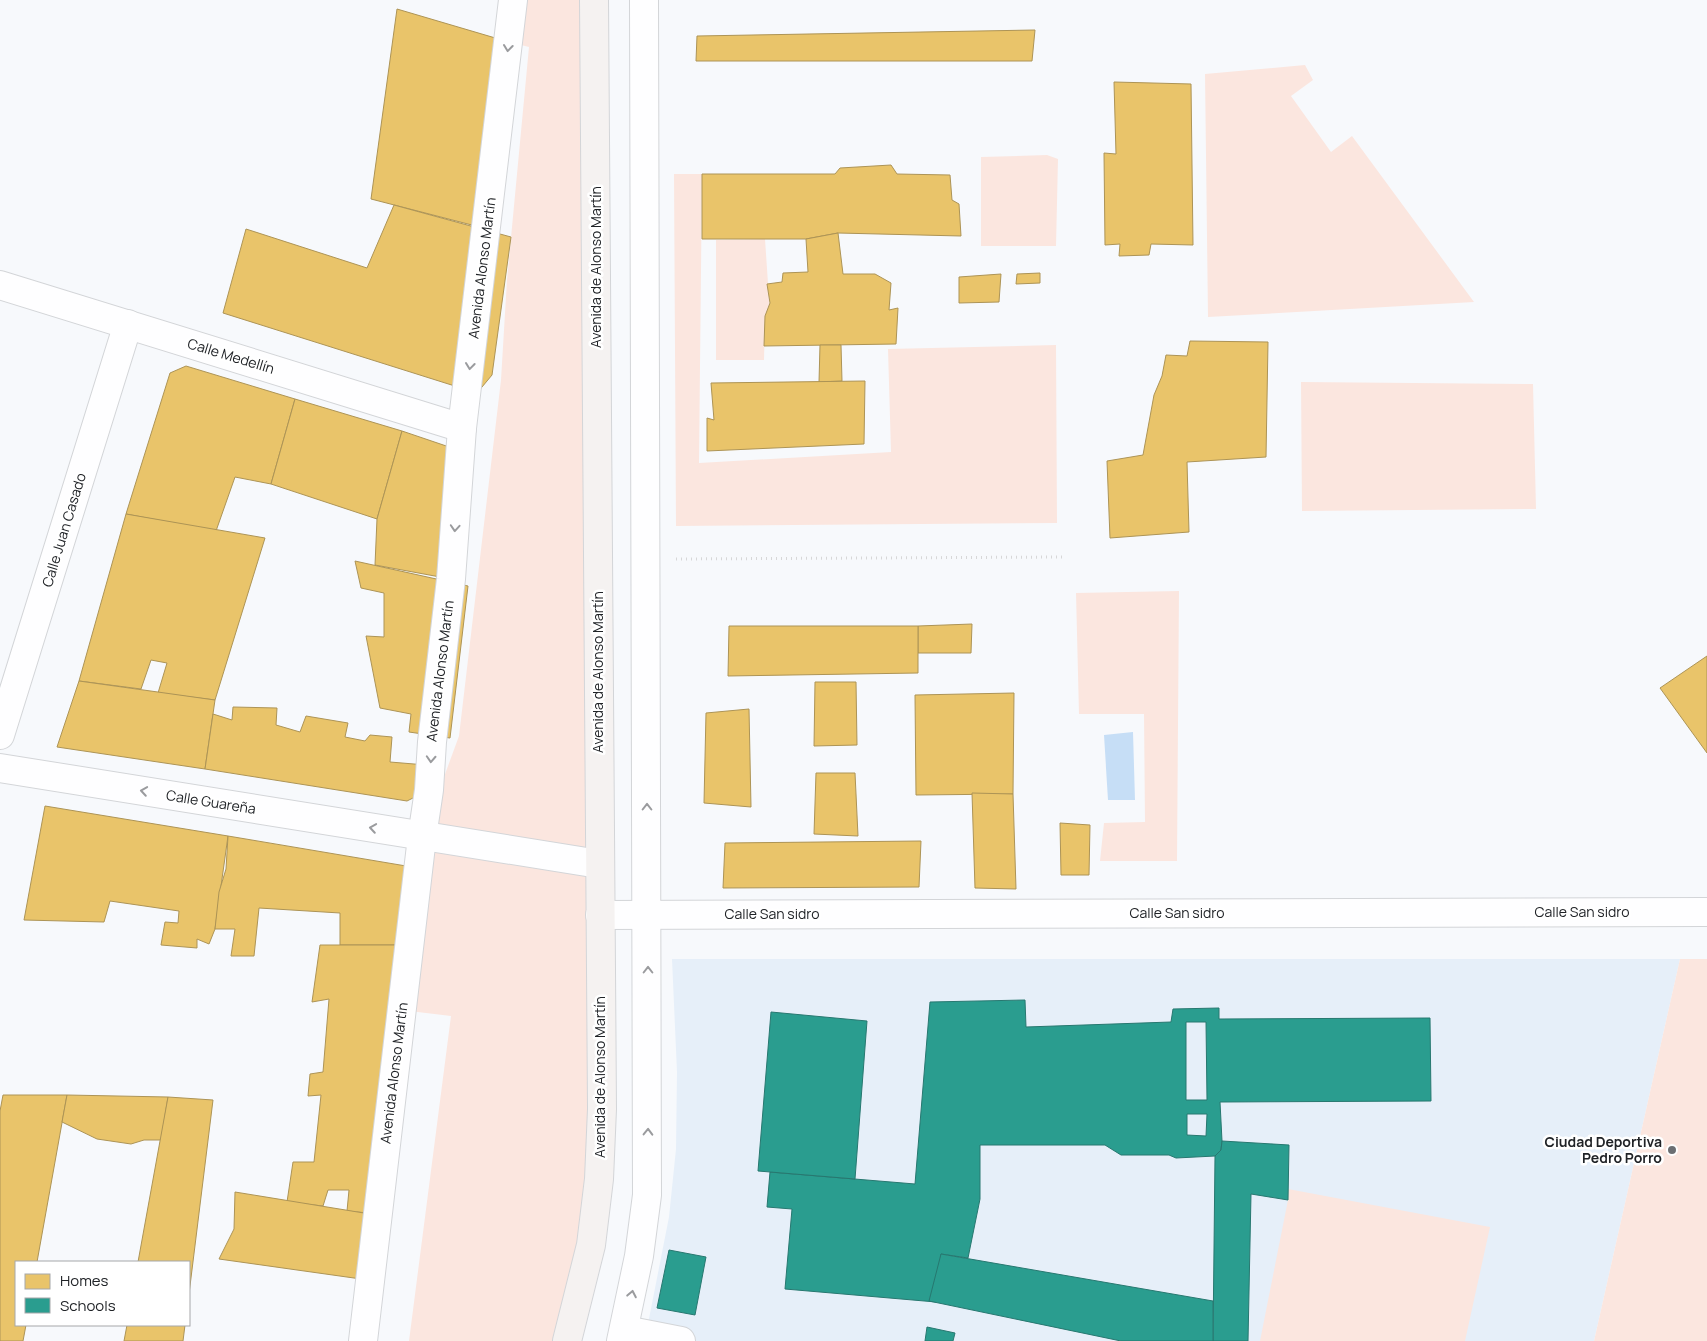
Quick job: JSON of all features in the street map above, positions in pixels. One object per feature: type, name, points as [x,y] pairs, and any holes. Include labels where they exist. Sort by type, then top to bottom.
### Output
[{"type":"main road","name":"Avenida de Alonso Martín","points":[[567,1341],[590,1245],[599,1179],[602,1109],[594,0]]},
{"type":"street","name":"Avenida Alonso Martín","points":[[363,1341],[429,790],[432,742],[451,579],[462,428],[513,0]]},
{"type":"street","points":[[644,0],[648,914],[647,1195],[639,1256],[623,1336],[681,1341]]},
{"type":"street","name":"Calle Medellín","points":[[0,285],[462,428]]},
{"type":"street","name":"Calle Juan Casado","points":[[0,736],[128,324]]},
{"type":"street","name":"Calle Guareña","points":[[0,768],[599,864]]},
{"type":"street","name":"Calle San sidro","points":[[600,915],[1707,912]]},
{"type":"path","points":[[646,559],[1062,557]]},
{"type":"shaded area","points":[[515,0],[594,0],[602,1109],[567,1341],[409,1341],[451,1016],[401,1010],[422,837],[459,736],[501,380],[507,280],[529,47],[513,43]]},
{"type":"shaded area","points":[[1305,65],[1313,80],[1291,96],[1331,152],[1352,136],[1474,302],[1208,317],[1205,74]]},
{"type":"shaded area","points":[[1047,155],[1058,159],[1056,246],[981,246],[981,157]]},
{"type":"shaded area","points":[[674,174],[702,174],[699,463],[891,452],[888,349],[1056,345],[1057,523],[676,526]]},
{"type":"shaded area","points":[[765,239],[770,313],[765,316],[764,360],[716,360],[716,240]]},
{"type":"shaded area","points":[[1301,382],[1533,384],[1536,509],[1302,511]]},
{"type":"shaded area","points":[[1179,591],[1177,861],[1100,861],[1104,823],[1145,822],[1144,714],[1079,714],[1076,593]]},
{"type":"shaded area","points":[[672,959],[1680,959],[1594,1341],[681,1341],[646,1334],[669,1217],[676,1149],[677,1072]]},
{"type":"shaded area","name":"Ciudad Deportiva Pedro Porro","points":[[1680,959],[1707,959],[1707,1341],[1594,1341]]},
{"type":"shaded area","points":[[1288,1189],[1490,1227],[1465,1341],[1260,1341],[1288,1200]]},
{"type":"water","points":[[1133,732],[1135,800],[1108,800],[1104,735]]},
{"type":"building: Homes","points":[[397,9],[519,45],[495,231],[371,199]]},
{"type":"building: Homes","points":[[1035,30],[1032,61],[696,61],[697,36]]},
{"type":"building: Homes","points":[[1114,82],[1191,84],[1193,245],[1151,244],[1149,255],[1119,256],[1120,244],[1105,245],[1104,153],[1116,154]]},
{"type":"building: Homes","points":[[891,165],[897,174],[950,175],[952,200],[959,204],[961,236],[838,233],[806,239],[702,239],[702,174],[835,174],[840,168]]},
{"type":"building: Homes","points":[[394,205],[511,237],[492,375],[477,393],[223,313],[246,229],[367,268]]},
{"type":"building: Homes","points":[[838,233],[843,274],[875,274],[891,283],[889,310],[898,308],[896,344],[764,346],[765,316],[770,303],[767,284],[782,282],[783,273],[808,272],[806,239]]},
{"type":"building: Homes","points":[[1040,273],[1040,283],[1016,284],[1017,274]]},
{"type":"building: Homes","points":[[1001,274],[999,302],[959,303],[959,277]]},
{"type":"building: Homes","points":[[1190,341],[1268,342],[1266,457],[1187,462],[1189,532],[1110,538],[1107,461],[1143,455],[1154,395],[1162,376],[1166,355],[1187,356]]},
{"type":"building: Homes","points":[[820,345],[841,345],[842,381],[819,382]]},
{"type":"building: Homes","points":[[186,366],[295,399],[271,484],[235,477],[216,531],[126,514],[170,373]]},
{"type":"building: Homes","points":[[865,381],[864,444],[707,451],[707,418],[714,420],[711,383]]},
{"type":"building: Homes","points":[[295,399],[402,431],[377,519],[271,484]]},
{"type":"building: Homes","points":[[402,431],[461,451],[451,579],[375,565],[377,519]]},
{"type":"building: Homes","points":[[126,514],[265,538],[215,700],[158,693],[167,663],[151,660],[141,689],[79,681]]},
{"type":"building: Homes","points":[[355,561],[468,586],[450,738],[409,732],[411,714],[380,708],[366,636],[384,637],[384,593],[361,588]]},
{"type":"building: Homes","points":[[972,624],[971,653],[918,653],[918,626]]},
{"type":"building: Homes","points":[[729,626],[918,626],[918,673],[728,676]]},
{"type":"building: Homes","points":[[1707,656],[1707,753],[1660,688]]},
{"type":"building: Homes","points":[[79,681],[215,700],[205,769],[57,747]]},
{"type":"building: Homes","points":[[815,682],[856,682],[857,745],[814,746]]},
{"type":"building: Homes","points":[[1014,693],[1013,794],[916,795],[915,695]]},
{"type":"building: Homes","points":[[233,707],[277,708],[276,725],[300,732],[306,716],[348,723],[345,737],[365,741],[370,735],[392,737],[390,762],[426,765],[429,790],[407,801],[205,769],[213,714],[232,720]]},
{"type":"building: Homes","points":[[749,709],[751,807],[704,803],[706,713]]},
{"type":"building: Homes","points":[[816,773],[855,773],[858,836],[814,834]]},
{"type":"building: Homes","points":[[972,793],[1013,794],[1016,889],[975,888]]},
{"type":"building: Homes","points":[[45,806],[228,836],[215,929],[209,944],[197,939],[197,948],[161,945],[165,922],[178,923],[179,911],[110,901],[104,922],[24,920]]},
{"type":"building: Homes","points":[[1060,823],[1090,825],[1089,875],[1061,875]]},
{"type":"building: Homes","points":[[228,836],[412,867],[421,945],[340,945],[340,913],[259,908],[254,956],[231,956],[235,929],[215,929],[219,892],[226,869]]},
{"type":"building: Homes","points":[[921,841],[919,887],[723,888],[725,843]]},
{"type":"building: Homes","points":[[320,945],[421,945],[389,1215],[347,1211],[349,1190],[328,1190],[323,1206],[287,1202],[293,1162],[314,1162],[321,1095],[308,1096],[310,1074],[323,1072],[329,999],[312,1002]]},
{"type":"building: Homes","points":[[3,1095],[67,1095],[37,1261],[15,1261],[15,1326],[26,1326],[23,1341],[0,1341],[0,1111]]},
{"type":"building: Homes","points":[[67,1095],[168,1097],[161,1140],[144,1140],[131,1144],[97,1139],[62,1122]]},
{"type":"building: Homes","points":[[168,1097],[213,1100],[190,1286],[190,1261],[138,1261]]},
{"type":"building: Homes","points":[[235,1192],[370,1214],[361,1279],[219,1259],[234,1229]]},
{"type":"building: Homes","points":[[127,1326],[185,1326],[183,1341],[124,1341]]},
{"type":"building: Schools","points":[[1025,1000],[1026,1027],[1171,1022],[1173,1009],[1219,1008],[1219,1019],[1430,1018],[1431,1101],[1220,1102],[1222,1141],[1221,1150],[1215,1156],[1176,1158],[1169,1155],[1121,1155],[1105,1145],[980,1145],[980,1199],[968,1258],[941,1254],[936,1302],[785,1289],[792,1209],[767,1207],[770,1172],[915,1184],[930,1002]],"holes":[[[1186,1022],[1206,1022],[1207,1100],[1186,1100]],[[1187,1114],[1207,1114],[1206,1136],[1187,1135]]]},
{"type":"building: Schools","points":[[771,1012],[867,1021],[855,1179],[758,1171]]},
{"type":"building: Schools","points":[[1222,1141],[1289,1145],[1288,1200],[1251,1194],[1248,1341],[1213,1341],[1215,1156],[1221,1150]]},
{"type":"building: Schools","points":[[669,1250],[706,1257],[695,1315],[657,1308]]},
{"type":"building: Schools","points":[[941,1254],[1213,1301],[1213,1341],[1121,1341],[929,1301]]},
{"type":"building: Schools","points":[[927,1327],[955,1333],[953,1341],[925,1341]]},
{"type":"place","name":"Ciudad Deportiva Pedro Porro","points":[[1672,1150]]}]
